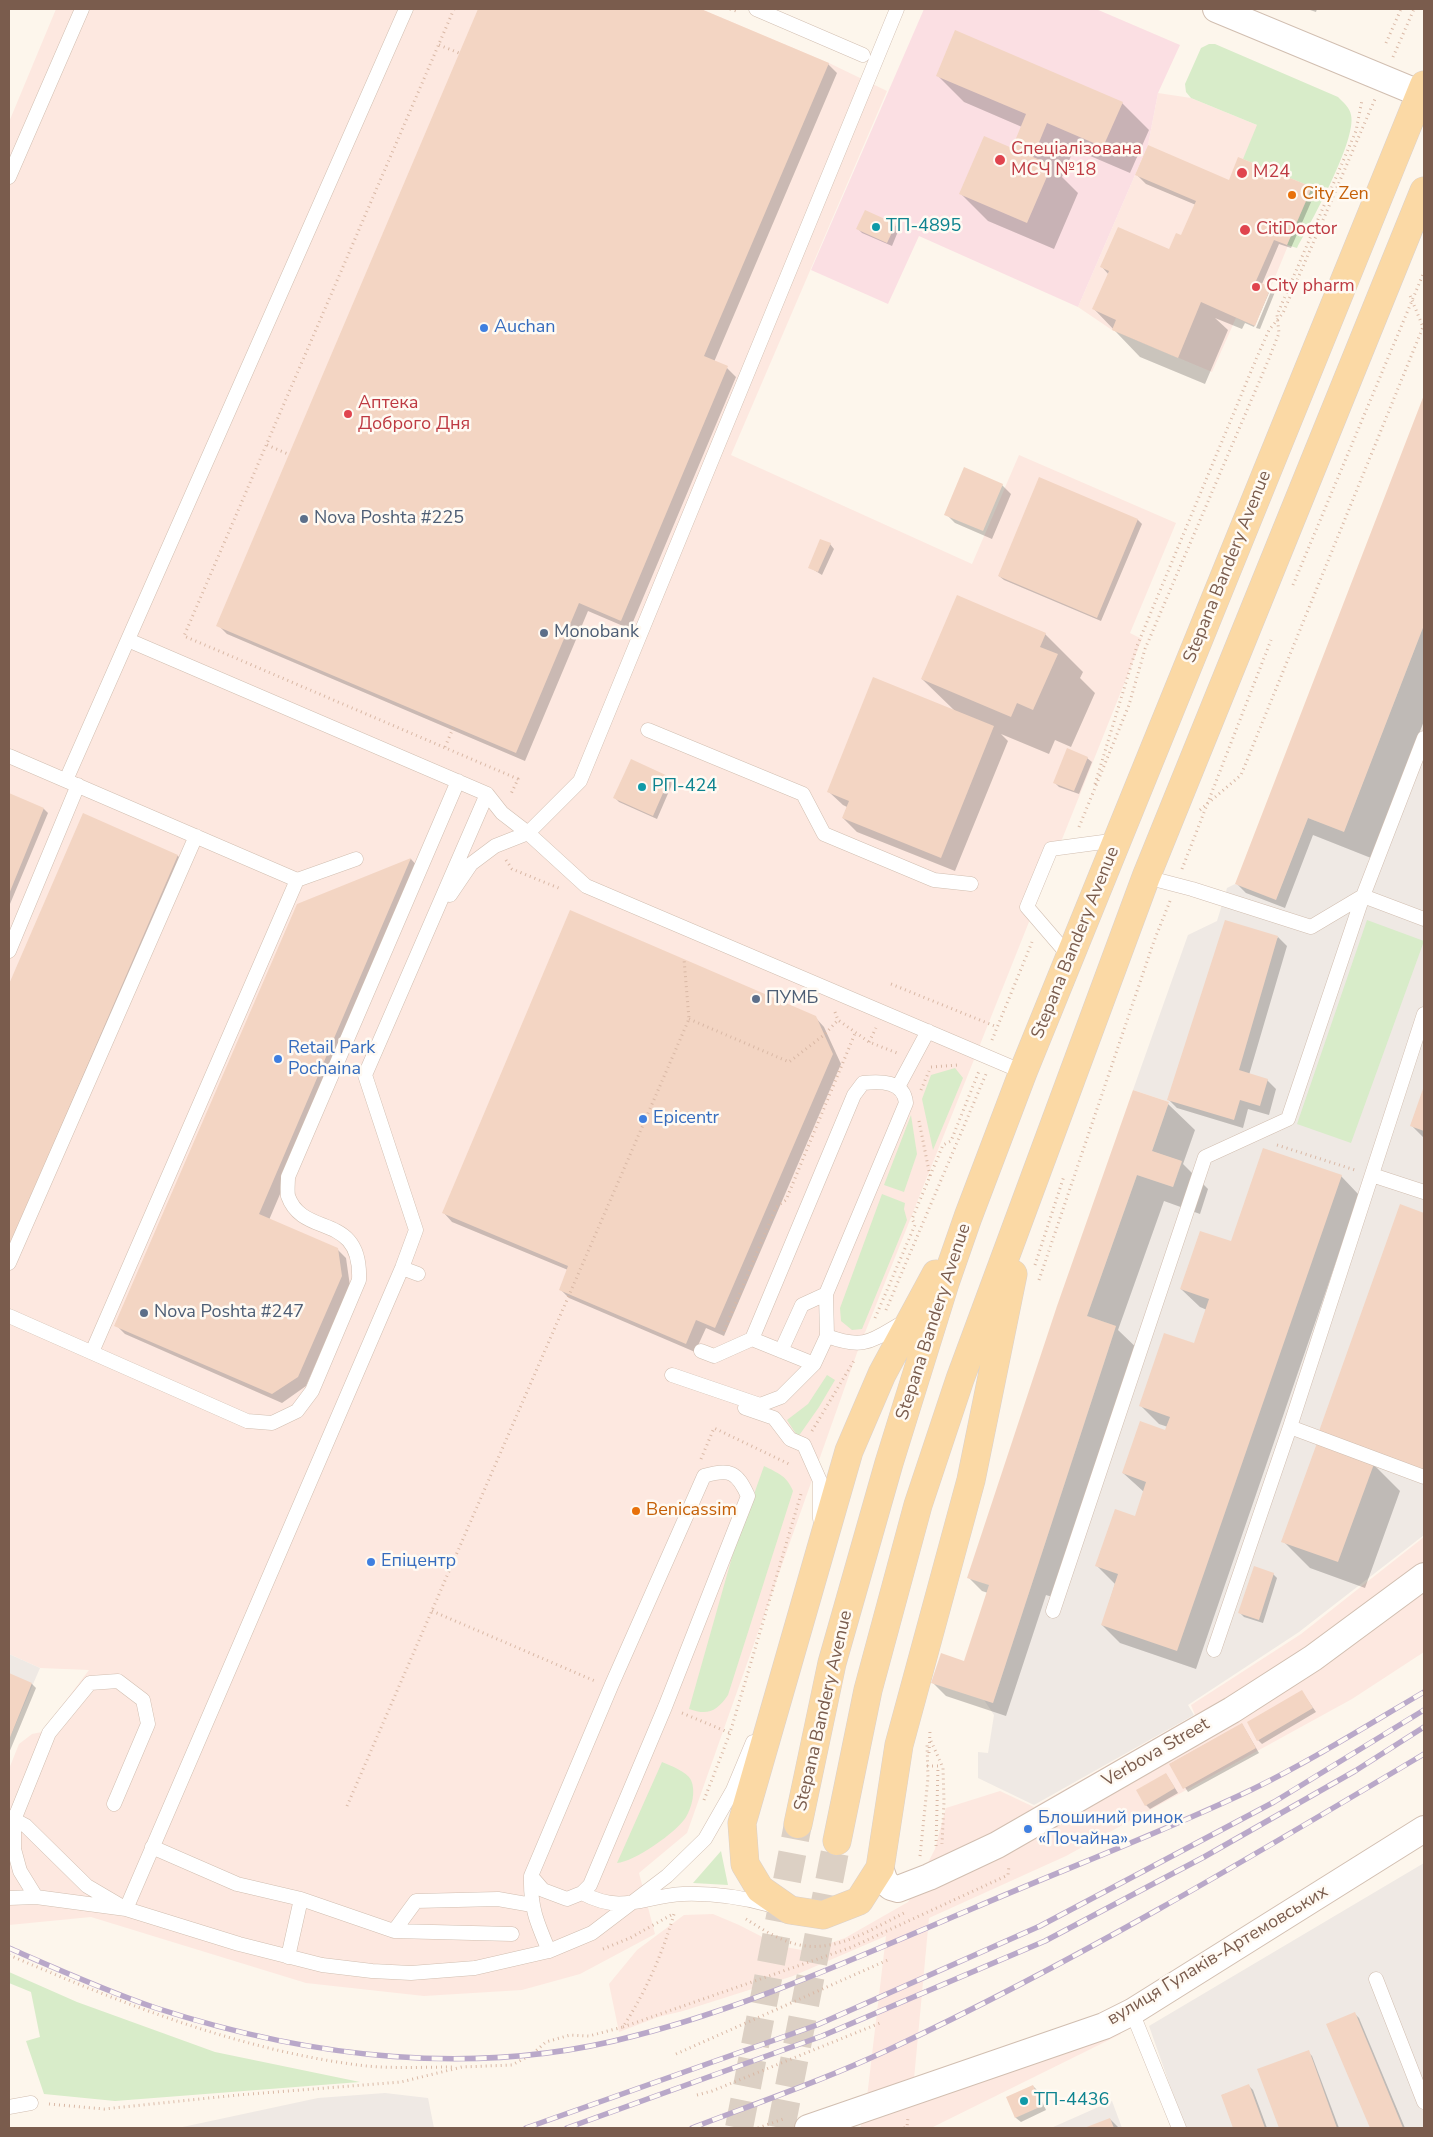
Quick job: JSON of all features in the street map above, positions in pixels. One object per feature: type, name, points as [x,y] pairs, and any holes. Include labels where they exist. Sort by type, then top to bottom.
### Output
[{"type":"main road","name":"Stepana Bandery Avenue","points":[[798,1824],[832,1663],[889,1463],[968,1217],[1023,1072],[1422,89]]},
{"type":"main road","points":[[837,1841],[868,1690],[918,1505],[960,1379],[1146,877],[1422,205]]},
{"type":"main road","points":[[968,1217],[882,1374],[849,1451],[742,1823],[745,1864],[760,1889],[790,1910],[823,1916],[859,1900],[880,1868],[899,1745],[971,1480],[1029,1192]]},
{"type":"street","points":[[1216,9],[1384,78],[1422,89]]},
{"type":"street","name":"Verbova Street","points":[[880,1868],[885,1882],[891,1887],[898,1889],[997,1845],[1232,1710],[1313,1658],[1424,1576]]},
{"type":"street","name":"вулиця Гулаків-Артемовських","points":[[808,2128],[857,2119],[1104,2026],[1132,2012],[1424,1830]]},
{"type":"lane","points":[[9,177],[82,9]]},
{"type":"lane","points":[[9,951],[128,640],[406,9]]},
{"type":"lane","points":[[756,9],[863,55]]},
{"type":"lane","points":[[431,922],[471,864],[496,846],[528,833],[580,781],[897,9]]},
{"type":"lane","points":[[128,640],[487,794],[502,813],[528,833],[586,886],[1023,1072]]},
{"type":"lane","points":[[648,730],[803,794],[824,834],[934,880],[971,884]]},
{"type":"lane","points":[[1053,1611],[1205,1157],[1288,1119],[1363,896],[1424,738]]},
{"type":"lane","points":[[9,756],[297,880],[356,859]]},
{"type":"lane","points":[[9,1316],[247,1422],[272,1423],[297,1411],[312,1392],[359,1280],[360,1262],[354,1244],[341,1234],[307,1218],[295,1208],[288,1194],[288,1177],[458,781]]},
{"type":"lane","points":[[126,1909],[402,1268],[416,1230],[365,1074],[487,794]]},
{"type":"lane","points":[[9,1263],[196,836]]},
{"type":"lane","points":[[1070,957],[1027,907],[1051,849],[1118,840]]},
{"type":"lane","points":[[1146,877],[1311,927],[1363,896]]},
{"type":"lane","points":[[92,1352],[297,880]]},
{"type":"lane","points":[[1363,896],[1424,919]]},
{"type":"lane","points":[[1214,1650],[1290,1427],[1372,1175],[1419,1051],[1424,1014]]},
{"type":"lane","points":[[898,1087],[928,1031]]},
{"type":"lane","points":[[752,1339],[854,1095],[864,1083],[885,1082],[898,1087],[905,1095],[906,1103],[826,1294],[827,1336],[814,1364],[781,1397],[760,1405],[672,1375],[722,1400],[774,1418],[790,1439],[804,1445],[820,1481],[821,1548]]},
{"type":"lane","points":[[1372,1175],[1424,1192]]},
{"type":"lane","points":[[402,1268],[418,1274]]},
{"type":"lane","points":[[782,1351],[802,1305],[826,1294]]},
{"type":"lane","points":[[827,1336],[846,1343],[865,1344],[912,1317]]},
{"type":"lane","points":[[708,1353],[752,1339],[814,1364]]},
{"type":"lane","points":[[1290,1427],[1424,1477]]},
{"type":"lane","points":[[531,1876],[543,1890],[567,1899],[582,1893],[590,1885],[661,1716],[748,1496],[735,1474],[720,1471],[704,1476],[612,1684],[531,1876],[530,1897],[536,1921],[549,1951]]},
{"type":"lane","points":[[9,1898],[36,1897],[126,1909],[288,1957],[322,1965],[372,1971],[412,1973],[475,1968],[549,1951],[592,1933],[676,1869],[705,1839],[734,1790],[794,1640]]},
{"type":"lane","points":[[36,1897],[20,1871],[14,1849],[11,1819],[49,1733],[90,1682],[118,1681],[143,1700],[148,1724],[114,1804]]},
{"type":"lane","points":[[11,1819],[26,1826],[87,1886],[126,1909]]},
{"type":"lane","points":[[152,1847],[237,1884],[302,1899],[394,1931],[512,1934]]},
{"type":"lane","points":[[582,1893],[598,1902],[631,1904],[683,1894],[737,1896],[790,1910]]},
{"type":"lane","points":[[288,1957],[302,1899]]},
{"type":"lane","points":[[394,1931],[416,1901],[498,1899],[532,1905]]},
{"type":"lane","points":[[1376,1979],[1424,2102]]},
{"type":"lane","points":[[1132,2012],[1179,2128]]},
{"type":"lane","points":[[9,2107],[31,2103]]},
{"type":"path","points":[[454,9],[184,636],[518,779]]},
{"type":"path","points":[[1386,43],[1401,9]]},
{"type":"path","points":[[1362,100],[1356,131],[1277,314],[1277,320],[1279,333],[1145,649],[1128,706],[1087,808],[1137,646],[1257,357],[1269,330],[1277,320],[1283,313],[1414,9]]},
{"type":"path","points":[[439,45],[459,53]]},
{"type":"path","points":[[1291,592],[1424,272]]},
{"type":"path","points":[[1194,815],[1242,775],[1423,327],[1408,292],[1412,284]]},
{"type":"path","points":[[267,445],[288,454]]},
{"type":"path","points":[[1038,1284],[1154,941],[1268,648]]},
{"type":"path","points":[[445,747],[454,726]]},
{"type":"path","points":[[512,869],[568,892]]},
{"type":"path","points":[[348,1806],[689,1019],[684,959]]},
{"type":"path","points":[[891,984],[997,1027],[951,1141]]},
{"type":"path","points":[[689,1019],[789,1062],[824,1035],[838,1020]]},
{"type":"path","points":[[870,1042],[879,1023]]},
{"type":"path","points":[[708,1353],[776,1207],[786,1200],[856,1032]]},
{"type":"path","points":[[931,1067],[950,1064],[964,1066]]},
{"type":"path","points":[[971,1070],[978,1074]]},
{"type":"path","points":[[1251,1136],[1372,1175]]},
{"type":"path","points":[[1033,1269],[1067,1168]]},
{"type":"path","points":[[737,1440],[791,1465]]},
{"type":"path","points":[[432,1611],[596,1681]]},
{"type":"path","points":[[679,1712],[730,1733]]},
{"type":"path","points":[[919,1861],[928,1778],[928,1729],[930,1739],[943,1768],[942,1846],[946,1869]]},
{"type":"path","points":[[927,1766],[930,1739]]},
{"type":"path","points":[[927,1766],[938,1766],[936,1846],[946,1869]]},
{"type":"path","points":[[9,1955],[148,2013],[261,2047],[359,2066],[458,2068],[512,2065],[532,2055],[546,2042],[570,2035],[589,2036],[623,2027],[852,1947],[1008,1875],[1010,1858]]},
{"type":"path","points":[[623,2027],[651,1978],[663,1950],[674,1913]]},
{"type":"path","points":[[676,2054],[890,1959]]},
{"type":"path","points":[[697,2095],[712,2091],[880,2023]]},
{"type":"path","points":[[31,2103],[104,2108],[402,2082],[458,2068]]},
{"type":"shaded area","points":[[56,9],[701,9],[829,63],[887,91],[731,455],[972,564],[1019,455],[1176,523],[1130,633],[1142,639],[858,1350],[687,1833],[639,1873],[655,1934],[580,1974],[522,1990],[424,1996],[306,1983],[91,1917],[9,1925],[9,1769],[19,1744],[32,1734],[42,1732],[89,1670],[40,1668],[9,1654],[9,122]]},
{"type":"shaded area","name":"Спеціалізована МСЧ №18","points":[[924,9],[1096,9],[1180,45],[1158,93],[1148,145],[1078,307],[919,236],[888,304],[811,270]]},
{"type":"shaded area","points":[[1158,93],[1191,98],[1257,125],[1312,187],[1255,326],[1236,318],[1212,372],[1112,330],[1078,307],[1148,145]]},
{"type":"shaded area","points":[[1424,625],[1424,1535],[1299,1632],[1188,1705],[1194,1715],[1034,1805],[978,1778],[978,1752],[988,1753],[994,1715],[984,1700],[993,1703],[1116,1326],[1087,1316],[1137,1175],[1173,1187],[1182,1162],[1152,1151],[1169,1102],[1133,1090],[1188,935],[1217,921],[1227,888],[1235,884],[1276,899],[1308,818],[1344,831]]},
{"type":"shaded area","name":"Блошиний ринок «Почайна»","points":[[1424,1537],[1424,1652],[1352,1699],[1066,1856],[929,1918],[914,2079],[1113,2012],[1121,2034],[931,2128],[860,2128],[865,2114],[886,1936],[793,1976],[683,2011],[658,2017],[619,2032],[609,1984],[637,1950],[684,1915],[713,1914],[780,1946],[807,1951],[845,1938],[908,1902],[935,1849],[946,1808],[1000,1791],[1034,1807],[1195,1715],[1191,1705],[1301,1634]]},
{"type":"shaded area","points":[[9,1654],[40,1668],[9,1740]]},
{"type":"shaded area","points":[[1424,1863],[1424,2128],[1185,2128],[1149,2026]]},
{"type":"shaded area","points":[[385,2093],[428,2098],[434,2128],[178,2128],[318,2098]]},
{"type":"shaded area","points":[[1112,2101],[1122,2128],[1051,2128]]},
{"type":"green space","points":[[1209,44],[1215,44],[1338,97],[1350,112],[1351,127],[1340,162],[1297,248],[1287,245],[1312,187],[1243,159],[1257,125],[1191,98],[1186,92],[1185,84],[1201,48]]},
{"type":"green space","points":[[1367,920],[1424,941],[1351,1143],[1297,1124]]},
{"type":"green space","points":[[955,1068],[963,1078],[933,1150],[922,1099],[931,1075]]},
{"type":"green space","points":[[911,1115],[917,1154],[904,1192],[884,1185]]},
{"type":"green space","points":[[882,1194],[905,1203],[904,1209],[907,1220],[862,1329],[852,1330],[841,1321],[840,1308]]},
{"type":"green space","points":[[827,1375],[835,1380],[798,1437],[787,1420],[808,1404]]},
{"type":"green space","points":[[764,1466],[785,1478],[793,1491],[728,1695],[712,1711],[702,1712],[689,1709],[734,1550]]},
{"type":"green space","points":[[662,1762],[682,1771],[691,1780],[693,1794],[692,1804],[688,1813],[681,1823],[665,1838],[634,1858],[617,1863]]},
{"type":"green space","points":[[721,1851],[728,1885],[693,1883]]},
{"type":"green space","points":[[9,1972],[77,2002],[215,2052],[360,2082],[115,2101],[44,2094],[26,2041],[40,2037],[31,1992],[9,1983]]},
{"type":"building","points":[[478,9],[701,9],[829,63],[704,356],[728,366],[621,621],[579,603],[516,753],[216,626]]},
{"type":"building","points":[[955,30],[1123,102],[1103,147],[1047,123],[1033,157],[1052,165],[1027,223],[959,194],[984,136],[1012,148],[1026,114],[936,76]]},
{"type":"building","points":[[1148,145],[1229,180],[1238,157],[1312,187],[1287,245],[1274,240],[1256,281],[1271,287],[1255,326],[1201,302],[1178,358],[1112,330],[1116,320],[1092,309],[1109,271],[1100,267],[1118,227],[1169,249],[1176,233],[1181,235],[1196,201],[1135,175]]},
{"type":"building","name":"ТП-4895","points":[[865,210],[896,224],[887,243],[856,229]]},
{"type":"building","points":[[1424,395],[1424,625],[1344,832],[1308,818],[1276,900],[1235,884]]},
{"type":"building","points":[[964,467],[1003,484],[983,531],[944,515]]},
{"type":"building","points":[[1039,477],[1138,519],[1097,618],[998,576]]},
{"type":"building","points":[[820,539],[831,543],[818,572],[808,568]]},
{"type":"building","points":[[957,595],[1046,633],[1040,647],[1058,654],[1033,710],[1017,703],[1011,717],[921,679]]},
{"type":"building","points":[[873,677],[994,726],[941,858],[842,818],[849,801],[827,792]]},
{"type":"building","points":[[1067,748],[1088,757],[1074,791],[1053,783]]},
{"type":"building","name":"РП-424","points":[[631,759],[670,777],[653,816],[613,798]]},
{"type":"building","points":[[9,793],[44,808],[9,894]]},
{"type":"building","points":[[83,813],[178,855],[9,1247],[9,984]]},
{"type":"building","name":"Retail Park Pochaina","points":[[411,858],[259,1214],[338,1248],[342,1276],[298,1377],[272,1394],[114,1326],[297,904]]},
{"type":"building","name":"Epicentr","points":[[570,910],[816,1016],[833,1054],[715,1328],[696,1320],[686,1344],[559,1290],[568,1266],[442,1213]]},
{"type":"building","points":[[1225,920],[1278,936],[1239,1070],[1268,1079],[1260,1106],[1240,1100],[1234,1120],[1167,1100]]},
{"type":"building","points":[[1424,1086],[1424,1131],[1410,1126]]},
{"type":"building","points":[[1133,1090],[1169,1102],[1152,1151],[1182,1161],[1173,1187],[1137,1175],[1087,1316],[1116,1326],[993,1703],[931,1683],[941,1653],[964,1661],[989,1585],[967,1578],[1057,1306]]},
{"type":"building","points":[[1263,1148],[1342,1175],[1177,1651],[1101,1625],[1118,1574],[1095,1566],[1115,1509],[1135,1516],[1146,1482],[1122,1473],[1140,1421],[1165,1430],[1170,1417],[1139,1406],[1164,1333],[1194,1343],[1209,1299],[1180,1289],[1200,1231],[1231,1241]]},
{"type":"building","points":[[1400,1204],[1424,1213],[1424,1472],[1318,1434]]},
{"type":"building","points":[[1317,1443],[1374,1464],[1338,1562],[1281,1542]]},
{"type":"building","points":[[1254,1566],[1274,1573],[1259,1620],[1238,1613]]},
{"type":"building","points":[[9,1673],[32,1683],[9,1740]]},
{"type":"building","points":[[1302,1690],[1313,1708],[1257,1741],[1247,1722]]},
{"type":"building","points":[[1242,1723],[1256,1748],[1183,1789],[1169,1764]]},
{"type":"building","points":[[1166,1773],[1175,1788],[1145,1806],[1136,1790]]},
{"type":"building","points":[[1355,2012],[1403,2128],[1370,2128],[1326,2024]]},
{"type":"building","points":[[1309,2050],[1337,2128],[1279,2128],[1257,2069]]},
{"type":"building","points":[[1249,2084],[1265,2128],[1233,2128],[1221,2095]]},
{"type":"building","name":"ТП-4436","points":[[1033,2085],[1042,2106],[1015,2118],[1006,2097]]},
{"type":"building","points":[[1110,2118],[1114,2128],[1084,2128]]},
{"type":"tunnel","points":[[739,2128],[798,1824]]},
{"type":"tunnel","points":[[781,2128],[837,1841]]},
{"type":"railway","points":[[9,1948],[100,1987],[156,2008],[214,2025],[273,2039],[333,2050],[454,2059],[514,2056],[574,2049],[678,2024],[763,1995],[1149,1835],[1275,1778],[1424,1692]]},
{"type":"railway","points":[[526,2128],[817,2025],[1040,1926],[1274,1802],[1424,1710]]},
{"type":"railway","points":[[567,2128],[822,2036],[1045,1941],[1204,1857],[1355,1771],[1424,1727]]},
{"type":"railway","points":[[692,2128],[864,2061],[957,2017],[1159,1909],[1424,1754]]},
{"type":"place","name":"Спеціалізована МСЧ №18","points":[[1000,160]]},
{"type":"place","name":"М24","points":[[1242,173]]},
{"type":"place","name":"City Zen","points":[[1292,195]]},
{"type":"place","name":"ТП-4895","points":[[876,227]]},
{"type":"place","name":"CitiDoctor","points":[[1245,230]]},
{"type":"place","name":"City pharm","points":[[1256,287]]},
{"type":"place","name":"Auchan","points":[[484,328]]},
{"type":"place","name":"Аптека Доброго Дня","points":[[348,414]]},
{"type":"place","name":"Nova Poshta #225","points":[[304,519]]},
{"type":"place","name":"Monobank","points":[[544,633]]},
{"type":"place","name":"РП-424","points":[[642,787]]},
{"type":"place","name":"ПУМБ","points":[[756,999]]},
{"type":"place","name":"Retail Park Pochaina","points":[[278,1059]]},
{"type":"place","name":"Epicentr","points":[[643,1119]]},
{"type":"place","name":"Nova Poshta #247","points":[[144,1313]]},
{"type":"place","name":"Benicassim","points":[[636,1511]]},
{"type":"place","name":"Епіцентр","points":[[371,1562]]},
{"type":"place","name":"Блошиний ринок «Почайна»","points":[[1028,1829]]},
{"type":"place","name":"ТП-4436","points":[[1024,2101]]}]
